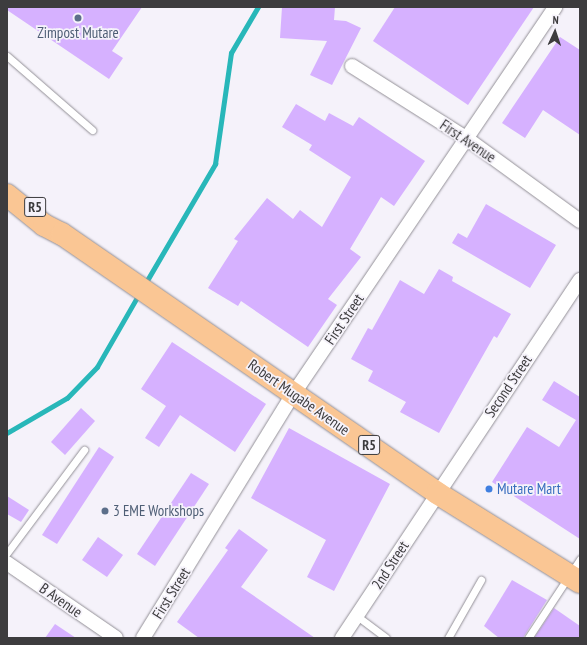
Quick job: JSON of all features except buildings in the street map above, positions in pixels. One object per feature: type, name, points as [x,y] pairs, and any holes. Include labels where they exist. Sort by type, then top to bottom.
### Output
[{"type":"highway","name":"Robert Mugabe Avenue","points":[[7,180],[50,219],[62,234]]},
{"type":"highway","name":"Robert Mugabe Avenue","points":[[7,195],[44,225],[62,234],[100,262],[294,393],[437,493],[576,572]]},
{"type":"street","name":"First Street","points":[[143,638],[294,393],[555,7]]},
{"type":"street","name":"First Avenue","points":[[352,66],[466,138],[580,221]]},
{"type":"street","name":"Second Street","points":[[437,493],[580,280]]},
{"type":"street","name":"2nd Street","points":[[342,638],[437,493]]},
{"type":"street","name":"B Avenue","points":[[7,563],[116,638]]},
{"type":"lane","points":[[7,56],[92,130]]},
{"type":"lane","points":[[7,553],[84,450]]},
{"type":"lane","points":[[528,638],[576,572]]},
{"type":"lane","points":[[448,638],[481,580]]},
{"type":"lane","points":[[357,616],[386,638]]},
{"type":"waterway","points":[[145,284],[215,164],[231,53],[258,7]]},
{"type":"waterway","points":[[7,433],[67,398],[97,367],[139,294]]},
{"type":"place","name":"Zimpost Mutare","points":[[78,18]]},
{"type":"place","name":"Mutare Mart","points":[[489,489]]},
{"type":"place","name":"3 EME Workshops","points":[[105,511]]}]
